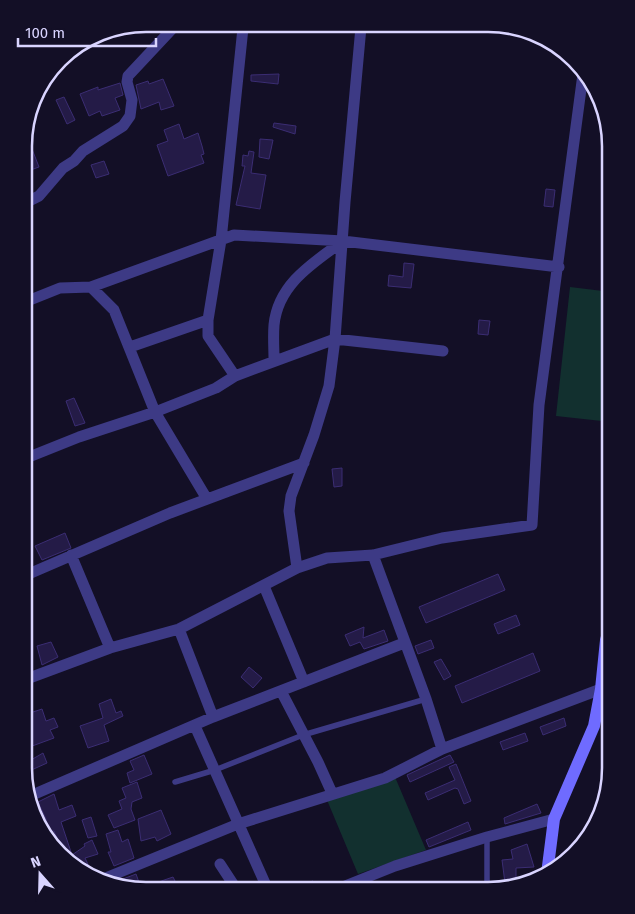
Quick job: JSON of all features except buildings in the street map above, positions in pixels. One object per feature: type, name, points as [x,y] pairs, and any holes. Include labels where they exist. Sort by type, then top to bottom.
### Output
[{"type":"street","points":[[32,200],[39,196],[63,168],[93,143],[122,126],[130,116],[132,105],[127,82],[128,76],[170,32]]},
{"type":"street","points":[[235,376],[208,336],[208,320],[222,240],[243,32]]},
{"type":"street","points":[[297,568],[289,511],[293,486],[304,463],[329,386],[344,241],[345,202],[361,32]]},
{"type":"street","points":[[32,677],[110,648],[179,629],[297,568],[327,558],[373,555],[442,538],[532,525],[539,405],[559,267],[582,82]]},
{"type":"street","points":[[32,299],[60,288],[91,286],[234,235],[344,241],[559,267]]},
{"type":"street","points":[[274,360],[274,324],[281,298],[300,273],[344,241]]},
{"type":"street","points":[[91,286],[114,310],[155,412],[207,499]]},
{"type":"street","points":[[130,347],[208,320]]},
{"type":"street","points":[[32,456],[79,437],[155,412],[216,388],[235,376],[274,360],[335,339],[443,351]]},
{"type":"street","points":[[32,572],[207,499],[304,463]]},
{"type":"street","points":[[71,555],[110,648]]},
{"type":"street","points":[[373,555],[426,699],[442,749]]},
{"type":"street","points":[[264,586],[304,682]]},
{"type":"street","points":[[179,629],[213,717]]},
{"type":"street","points":[[36,793],[213,717],[404,643]]},
{"type":"street","points":[[548,864],[554,819],[594,726],[602,679]]},
{"type":"street","points":[[111,876],[238,824],[385,778],[442,749],[601,689]]},
{"type":"street","points":[[281,691],[302,735],[318,762],[332,794]]},
{"type":"street","points":[[195,726],[264,882]]},
{"type":"street","points":[[355,882],[395,866],[487,837],[554,819]]},
{"type":"street","points":[[220,864],[231,882]]},
{"type":"lane","points":[[175,782],[215,770],[302,735],[426,699]]},
{"type":"lane","points":[[487,837],[487,882]]},
{"type":"green space","points":[[570,287],[602,291],[602,421],[556,416]]},
{"type":"green space","points":[[395,777],[426,850],[358,874],[327,800]]}]
